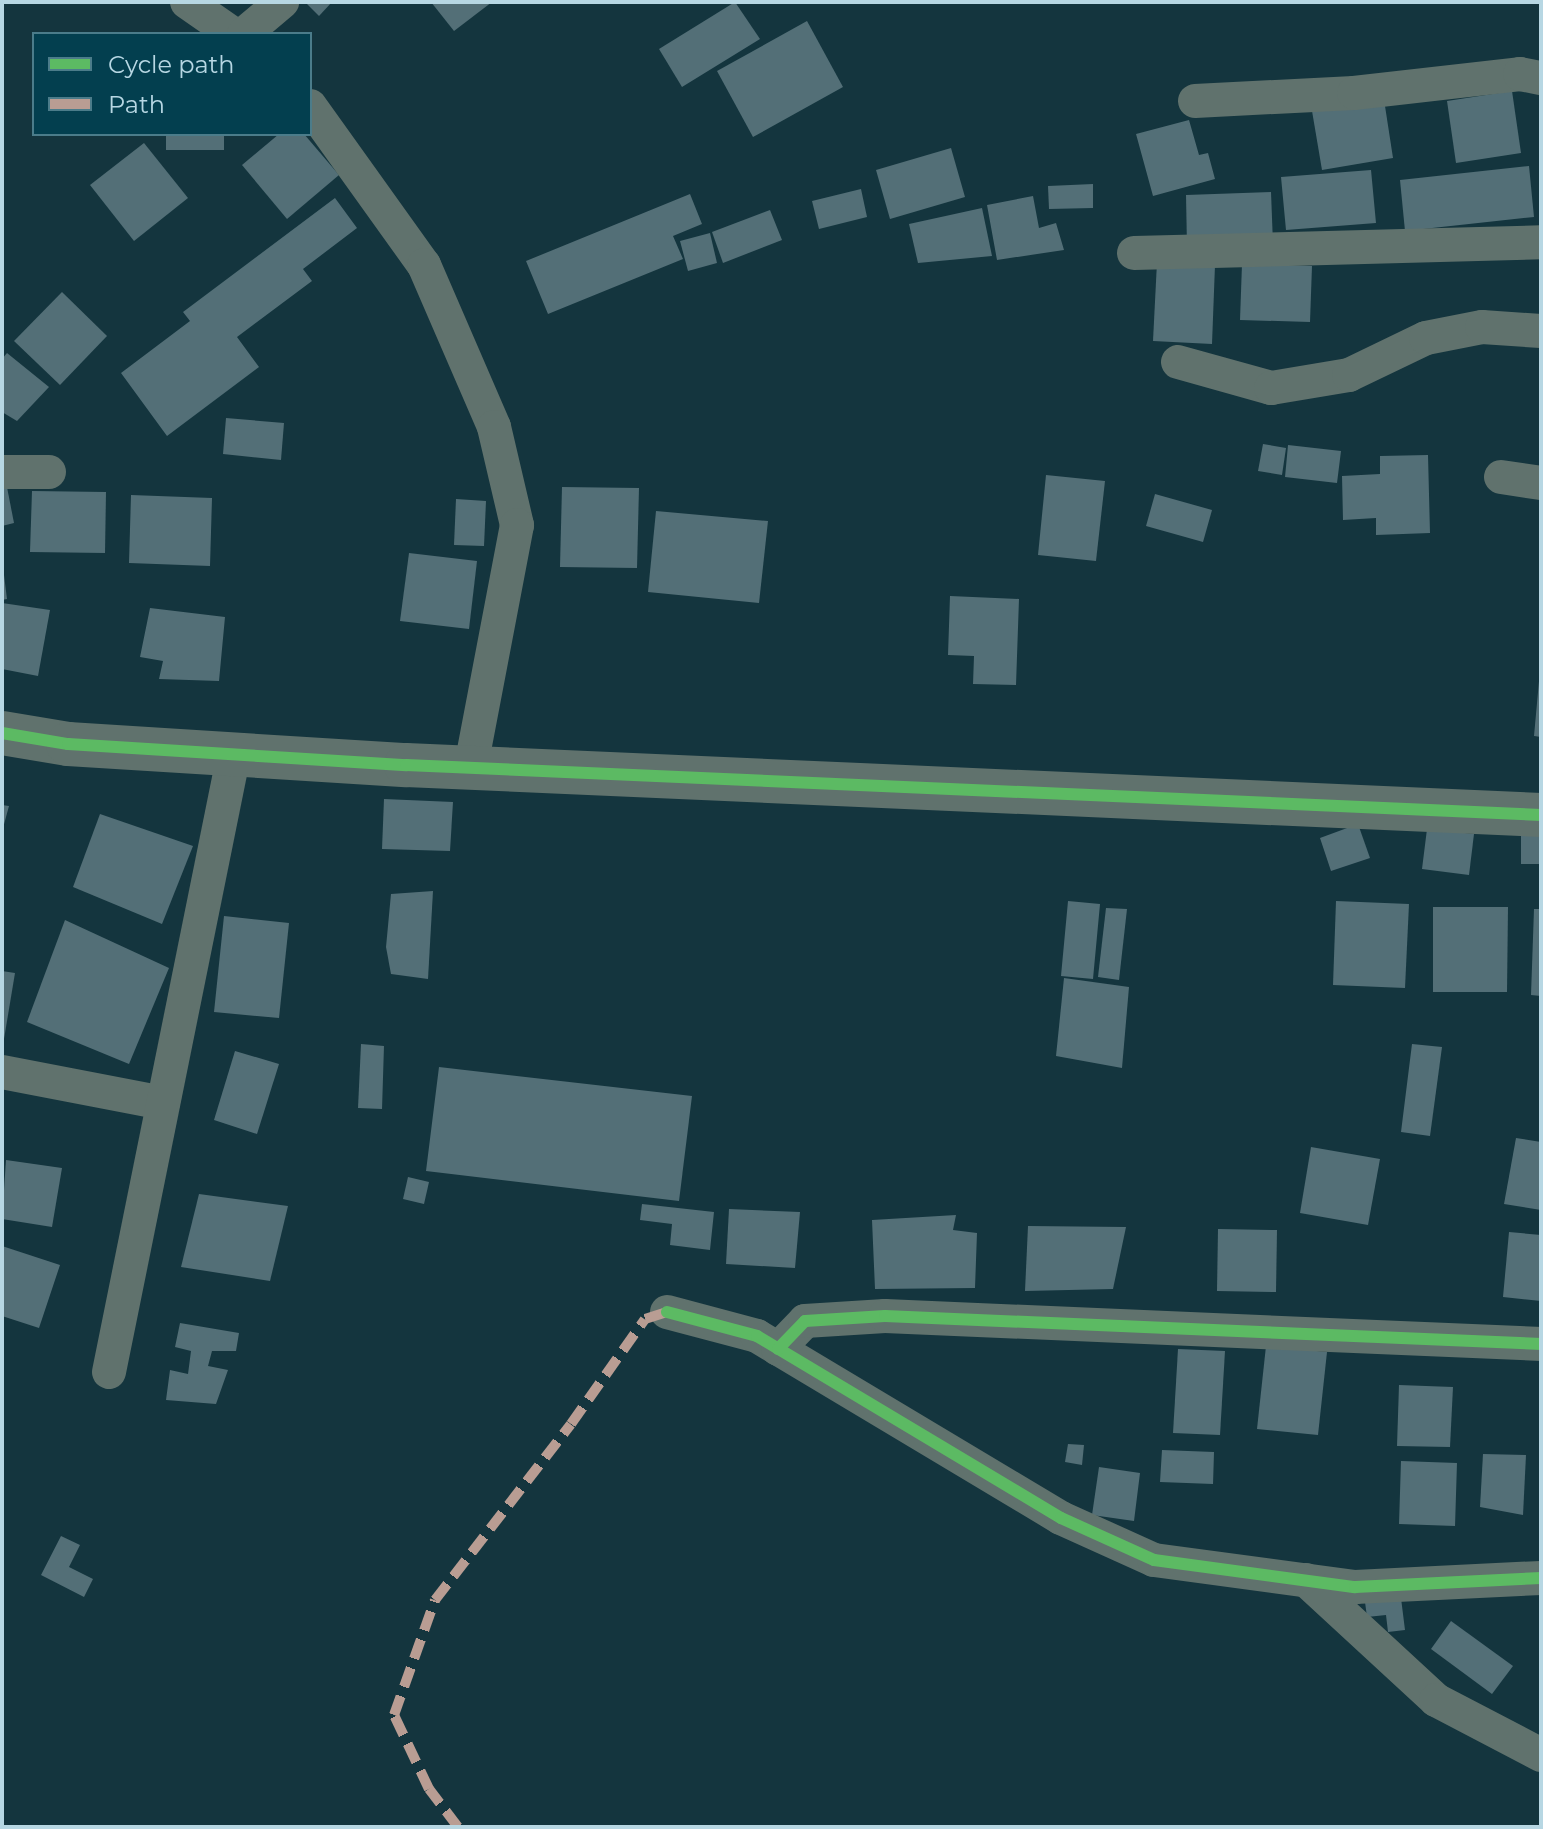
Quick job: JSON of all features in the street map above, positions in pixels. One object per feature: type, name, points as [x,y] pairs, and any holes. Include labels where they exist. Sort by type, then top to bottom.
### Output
[{"type":"street","points":[[187,2],[230,32]]},
{"type":"street","points":[[246,32],[282,2]]},
{"type":"street","points":[[1195,101],[1354,93],[1520,74],[1541,78]]},
{"type":"street","points":[[312,109],[424,265],[494,427],[517,525],[471,767]]},
{"type":"street","points":[[1134,253],[1541,242]]},
{"type":"street","points":[[1178,362],[1271,388],[1349,375],[1426,338],[1482,327],[1541,331]]},
{"type":"street","points":[[2,472],[49,472]]},
{"type":"street","points":[[1501,477],[1541,483]]},
{"type":"street","points":[[2,733],[68,744],[471,767],[1541,815]]},
{"type":"street","points":[[109,1372],[234,754]]},
{"type":"street","points":[[2,1072],[163,1103]]},
{"type":"street","points":[[667,1312],[757,1336],[1061,1518],[1154,1560],[1355,1587],[1541,1578]]},
{"type":"street","points":[[778,1349],[805,1321],[885,1316],[1541,1344]]},
{"type":"street","points":[[1306,1580],[1436,1700],[1541,1755]]},
{"type":"building","points":[[305,2],[332,2],[319,16]]},
{"type":"building","points":[[431,2],[492,2],[454,31]]},
{"type":"building","points":[[735,2],[760,39],[682,87],[659,49]]},
{"type":"building","points":[[807,21],[843,87],[753,137],[717,71]]},
{"type":"building","points":[[1512,91],[1521,153],[1456,163],[1447,101]]},
{"type":"building","points":[[1383,93],[1393,158],[1322,170],[1311,105]]},
{"type":"building","points":[[1189,120],[1199,155],[1208,153],[1215,179],[1153,196],[1136,134]]},
{"type":"building","points":[[166,136],[224,136],[224,150],[166,150]]},
{"type":"building","points":[[277,136],[306,136],[339,175],[287,219],[242,165]]},
{"type":"building","points":[[144,143],[188,198],[134,241],[90,185]]},
{"type":"building","points":[[951,148],[965,197],[890,219],[876,170]]},
{"type":"building","points":[[1529,166],[1534,217],[1405,231],[1400,180]]},
{"type":"building","points":[[1371,170],[1376,223],[1286,230],[1281,177]]},
{"type":"building","points":[[1093,184],[1093,208],[1049,209],[1048,186]]},
{"type":"building","points":[[861,189],[867,217],[819,229],[812,201]]},
{"type":"building","points":[[1271,192],[1273,244],[1187,247],[1186,195]]},
{"type":"building","points":[[690,194],[702,224],[673,236],[683,259],[548,314],[526,261]]},
{"type":"building","points":[[1033,196],[1039,228],[1056,223],[1064,250],[997,260],[987,205]]},
{"type":"building","points":[[335,198],[357,228],[303,269],[312,281],[237,337],[259,367],[167,436],[121,373],[190,321],[183,312]]},
{"type":"building","points":[[982,208],[992,256],[918,263],[909,224]]},
{"type":"building","points":[[770,210],[782,240],[723,263],[712,232]]},
{"type":"building","points":[[710,233],[717,263],[688,271],[680,241]]},
{"type":"building","points":[[1157,262],[1215,265],[1212,344],[1153,341]]},
{"type":"building","points":[[1242,264],[1312,266],[1310,322],[1240,320]]},
{"type":"building","points":[[62,292],[107,336],[60,385],[14,341]]},
{"type":"building","points":[[7,353],[49,387],[17,421],[2,412],[2,359]]},
{"type":"building","points":[[226,418],[284,423],[281,460],[223,454]]},
{"type":"building","points":[[1263,444],[1286,448],[1282,475],[1258,471]]},
{"type":"building","points":[[1288,445],[1341,451],[1337,483],[1285,477]]},
{"type":"building","points":[[1428,455],[1430,533],[1376,535],[1376,518],[1343,520],[1342,476],[1380,474],[1380,456]]},
{"type":"building","points":[[1046,475],[1105,481],[1096,561],[1038,555]]},
{"type":"building","points":[[2,482],[6,482],[14,523],[2,526]]},
{"type":"building","points":[[562,487],[639,488],[637,568],[560,567]]},
{"type":"building","points":[[32,491],[106,492],[105,553],[30,552]]},
{"type":"building","points":[[1155,494],[1212,510],[1203,542],[1146,526]]},
{"type":"building","points":[[131,495],[212,498],[210,566],[129,563]]},
{"type":"building","points":[[456,499],[486,501],[484,546],[454,545]]},
{"type":"building","points":[[656,511],[768,521],[759,603],[648,592]]},
{"type":"building","points":[[409,553],[477,561],[469,629],[400,621]]},
{"type":"building","points":[[2,559],[7,599],[2,600]]},
{"type":"building","points":[[950,596],[1019,599],[1016,685],[973,684],[974,656],[948,655]]},
{"type":"building","points":[[2,603],[50,610],[38,676],[2,669]]},
{"type":"building","points":[[150,608],[225,617],[219,681],[159,679],[163,661],[140,657]]},
{"type":"building","points":[[1541,681],[1541,737],[1534,736]]},
{"type":"building","points":[[384,799],[453,802],[450,851],[382,849]]},
{"type":"building","points":[[2,805],[9,806],[3,828],[2,827]]},
{"type":"building","points":[[100,814],[193,846],[162,924],[73,887]]},
{"type":"building","points":[[1358,824],[1370,858],[1331,871],[1320,838]]},
{"type":"building","points":[[1427,829],[1474,834],[1469,875],[1422,869]]},
{"type":"building","points":[[1521,834],[1541,834],[1541,864],[1521,864]]},
{"type":"building","points":[[433,891],[428,979],[391,974],[386,947],[391,894]]},
{"type":"building","points":[[1068,901],[1100,904],[1093,979],[1061,976]]},
{"type":"building","points":[[1336,901],[1409,904],[1405,988],[1333,985]]},
{"type":"building","points":[[1433,907],[1508,907],[1507,992],[1433,992]]},
{"type":"building","points":[[1106,908],[1127,909],[1119,980],[1098,977]]},
{"type":"building","points":[[1534,909],[1541,909],[1541,996],[1531,995]]},
{"type":"building","points":[[224,916],[289,923],[279,1018],[214,1012]]},
{"type":"building","points":[[65,920],[169,968],[129,1064],[27,1022]]},
{"type":"building","points":[[2,971],[15,973],[4,1039],[2,1039]]},
{"type":"building","points":[[1064,978],[1129,987],[1122,1068],[1056,1056]]},
{"type":"building","points":[[361,1044],[384,1046],[382,1109],[358,1108]]},
{"type":"building","points":[[1412,1044],[1442,1047],[1430,1136],[1401,1132]]},
{"type":"building","points":[[235,1051],[279,1064],[257,1134],[214,1120]]},
{"type":"building","points":[[439,1067],[692,1096],[679,1201],[426,1171]]},
{"type":"building","points":[[1516,1138],[1541,1142],[1541,1210],[1504,1204]]},
{"type":"building","points":[[1311,1147],[1380,1159],[1368,1225],[1300,1213]]},
{"type":"building","points":[[6,1160],[62,1168],[52,1227],[2,1219]]},
{"type":"building","points":[[408,1177],[429,1182],[424,1204],[403,1199]]},
{"type":"building","points":[[199,1194],[288,1206],[270,1281],[181,1267]]},
{"type":"building","points":[[642,1204],[714,1212],[710,1250],[670,1245],[672,1224],[640,1220]]},
{"type":"building","points":[[729,1209],[800,1212],[795,1268],[726,1264]]},
{"type":"building","points":[[956,1215],[953,1230],[977,1233],[975,1288],[875,1289],[872,1220]]},
{"type":"building","points":[[1028,1226],[1126,1227],[1113,1289],[1025,1291]]},
{"type":"building","points":[[1218,1229],[1277,1230],[1276,1292],[1217,1291]]},
{"type":"building","points":[[1509,1232],[1541,1235],[1541,1301],[1503,1297]]},
{"type":"building","points":[[2,1246],[60,1265],[39,1328],[2,1316]]},
{"type":"building","points":[[180,1323],[239,1333],[236,1351],[212,1351],[208,1366],[228,1370],[216,1404],[166,1400],[170,1370],[188,1374],[191,1351],[175,1347]]},
{"type":"building","points":[[1266,1346],[1327,1352],[1318,1435],[1257,1429]]},
{"type":"building","points":[[1178,1349],[1225,1351],[1220,1435],[1173,1433]]},
{"type":"building","points":[[1399,1385],[1453,1387],[1450,1447],[1397,1446]]},
{"type":"building","points":[[1068,1444],[1084,1445],[1082,1465],[1065,1462]]},
{"type":"building","points":[[1162,1450],[1214,1452],[1213,1484],[1160,1482]]},
{"type":"building","points":[[1483,1454],[1526,1455],[1523,1515],[1480,1507]]},
{"type":"building","points":[[1401,1461],[1457,1463],[1455,1526],[1399,1524]]},
{"type":"building","points":[[1099,1467],[1140,1473],[1134,1521],[1092,1515]]},
{"type":"building","points":[[61,1536],[80,1545],[69,1567],[93,1579],[84,1597],[41,1575]]},
{"type":"building","points":[[1401,1598],[1405,1630],[1388,1632],[1386,1615],[1367,1617],[1365,1602]]},
{"type":"building","points":[[1451,1621],[1513,1666],[1492,1694],[1431,1649]]},
{"type":"marked path","points":[[458,1827],[429,1789],[394,1715],[435,1600],[571,1424],[645,1319],[667,1312]]},
{"type":"cycle path","points":[[2,733],[68,744],[406,765],[1541,815]]},
{"type":"cycle path","points":[[667,1312],[757,1336],[1061,1518],[1154,1560],[1355,1587],[1541,1578]]},
{"type":"cycle path","points":[[778,1349],[805,1321],[885,1316],[1541,1344]]}]
